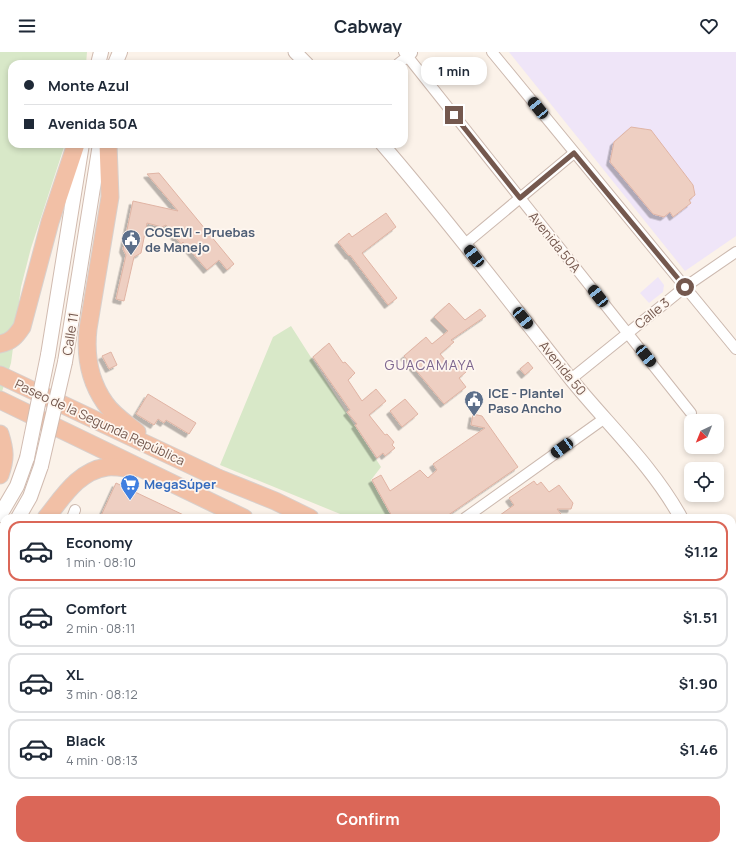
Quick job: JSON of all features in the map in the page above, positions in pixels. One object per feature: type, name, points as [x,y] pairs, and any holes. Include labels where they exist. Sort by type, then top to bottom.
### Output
[{"type":"highway","points":[[0,344],[8,342],[16,336],[22,327],[50,222],[75,148]]},
{"type":"highway","points":[[108,148],[110,197],[88,329],[86,346],[87,359],[90,375],[105,404],[155,448]]},
{"type":"highway","name":"Paseo de la Segunda República","points":[[0,374],[218,478],[275,501],[302,514]]},
{"type":"highway","name":"Paseo de la Segunda República","points":[[0,400],[234,514]]},
{"type":"highway","points":[[0,434],[5,461],[0,475]]},
{"type":"highway","points":[[49,514],[73,484],[88,472],[108,467],[145,470]]},
{"type":"highway","points":[[275,501],[307,514]]},
{"type":"main road","name":"Calle 11","points":[[1,514],[17,486],[27,458],[48,355],[81,148]]},
{"type":"main road","name":"Calle 11","points":[[20,514],[30,497],[42,466],[65,362],[99,148]]},
{"type":"street","points":[[295,52],[303,60]]},
{"type":"street","points":[[492,52],[736,349]]},
{"type":"street","name":"Avenida 50A","points":[[408,53],[520,198],[691,413]]},
{"type":"street","name":"Avenida 50","points":[[385,148],[465,244],[572,379],[660,484],[678,514]]},
{"type":"street","points":[[465,244],[574,153]]},
{"type":"street","name":"Calle 3","points":[[572,379],[685,287],[736,252]]},
{"type":"street","points":[[471,514],[605,418]]},
{"type":"shaded area","points":[[509,52],[736,52],[736,236],[685,271]]},
{"type":"shaded area","points":[[658,277],[664,285],[663,292],[649,303],[640,293]]},
{"type":"green space","points":[[0,52],[87,52],[86,60],[8,60],[8,148],[64,148],[31,248],[21,287],[11,363],[0,398]]},
{"type":"green space","points":[[291,326],[381,467],[371,480],[390,514],[340,514],[220,465],[273,337]]},
{"type":"building","points":[[631,127],[651,130],[693,185],[695,195],[689,200],[691,203],[673,217],[670,212],[664,217],[653,214],[610,162],[614,142]]},
{"type":"building","points":[[159,173],[234,264],[227,270],[219,260],[207,270],[183,242],[181,244],[166,225],[162,227],[147,223],[141,253],[134,257],[124,301],[116,299],[126,255],[123,249],[133,201],[178,211],[147,174]]},
{"type":"building","points":[[386,213],[396,227],[362,253],[397,298],[388,305],[350,255],[349,256],[338,242],[349,233],[352,237]]},
{"type":"building","points":[[449,303],[465,320],[480,309],[486,316],[451,340],[454,342],[440,354],[452,368],[458,362],[466,372],[459,378],[466,387],[444,404],[404,356],[426,337],[432,344],[448,331],[434,317]]},
{"type":"building","points":[[329,343],[343,363],[345,362],[355,373],[348,380],[362,401],[376,389],[386,401],[369,415],[385,435],[387,434],[394,442],[392,445],[395,448],[385,456],[383,453],[377,458],[355,425],[357,424],[347,412],[350,410],[313,357]]},
{"type":"building","points":[[111,352],[117,365],[109,369],[102,356]]},
{"type":"building","points":[[528,362],[533,368],[525,375],[520,369]]},
{"type":"building","points":[[148,394],[196,423],[189,434],[166,420],[164,423],[158,419],[154,425],[136,414]]},
{"type":"building","points":[[405,399],[418,414],[402,427],[390,411]]},
{"type":"building","points":[[473,414],[482,416],[518,467],[450,514],[391,514],[372,480],[381,475],[390,491],[420,470],[428,478],[437,470],[433,464],[485,428],[471,425]]},
{"type":"building","points":[[534,481],[537,485],[541,482],[549,492],[559,485],[573,503],[571,509],[557,509],[561,514],[502,514],[514,505],[509,498]]},
{"type":"building","name":"MegaSúper","points":[[116,483],[182,514],[102,514]]},
{"type":"place","name":"COSEVI - Pruebas de Manejo","points":[[131,256]]},
{"type":"place","name":"ICE - Plantel Paso Ancho","points":[[474,417]]},
{"type":"place","name":"MegaSúper","points":[[130,501]]},
{"type":"district","name":"GUACAMAYA","points":[[430,365]]},
{"type":"route","points":[[454,115],[520,198],[574,153],[685,287]]}]
